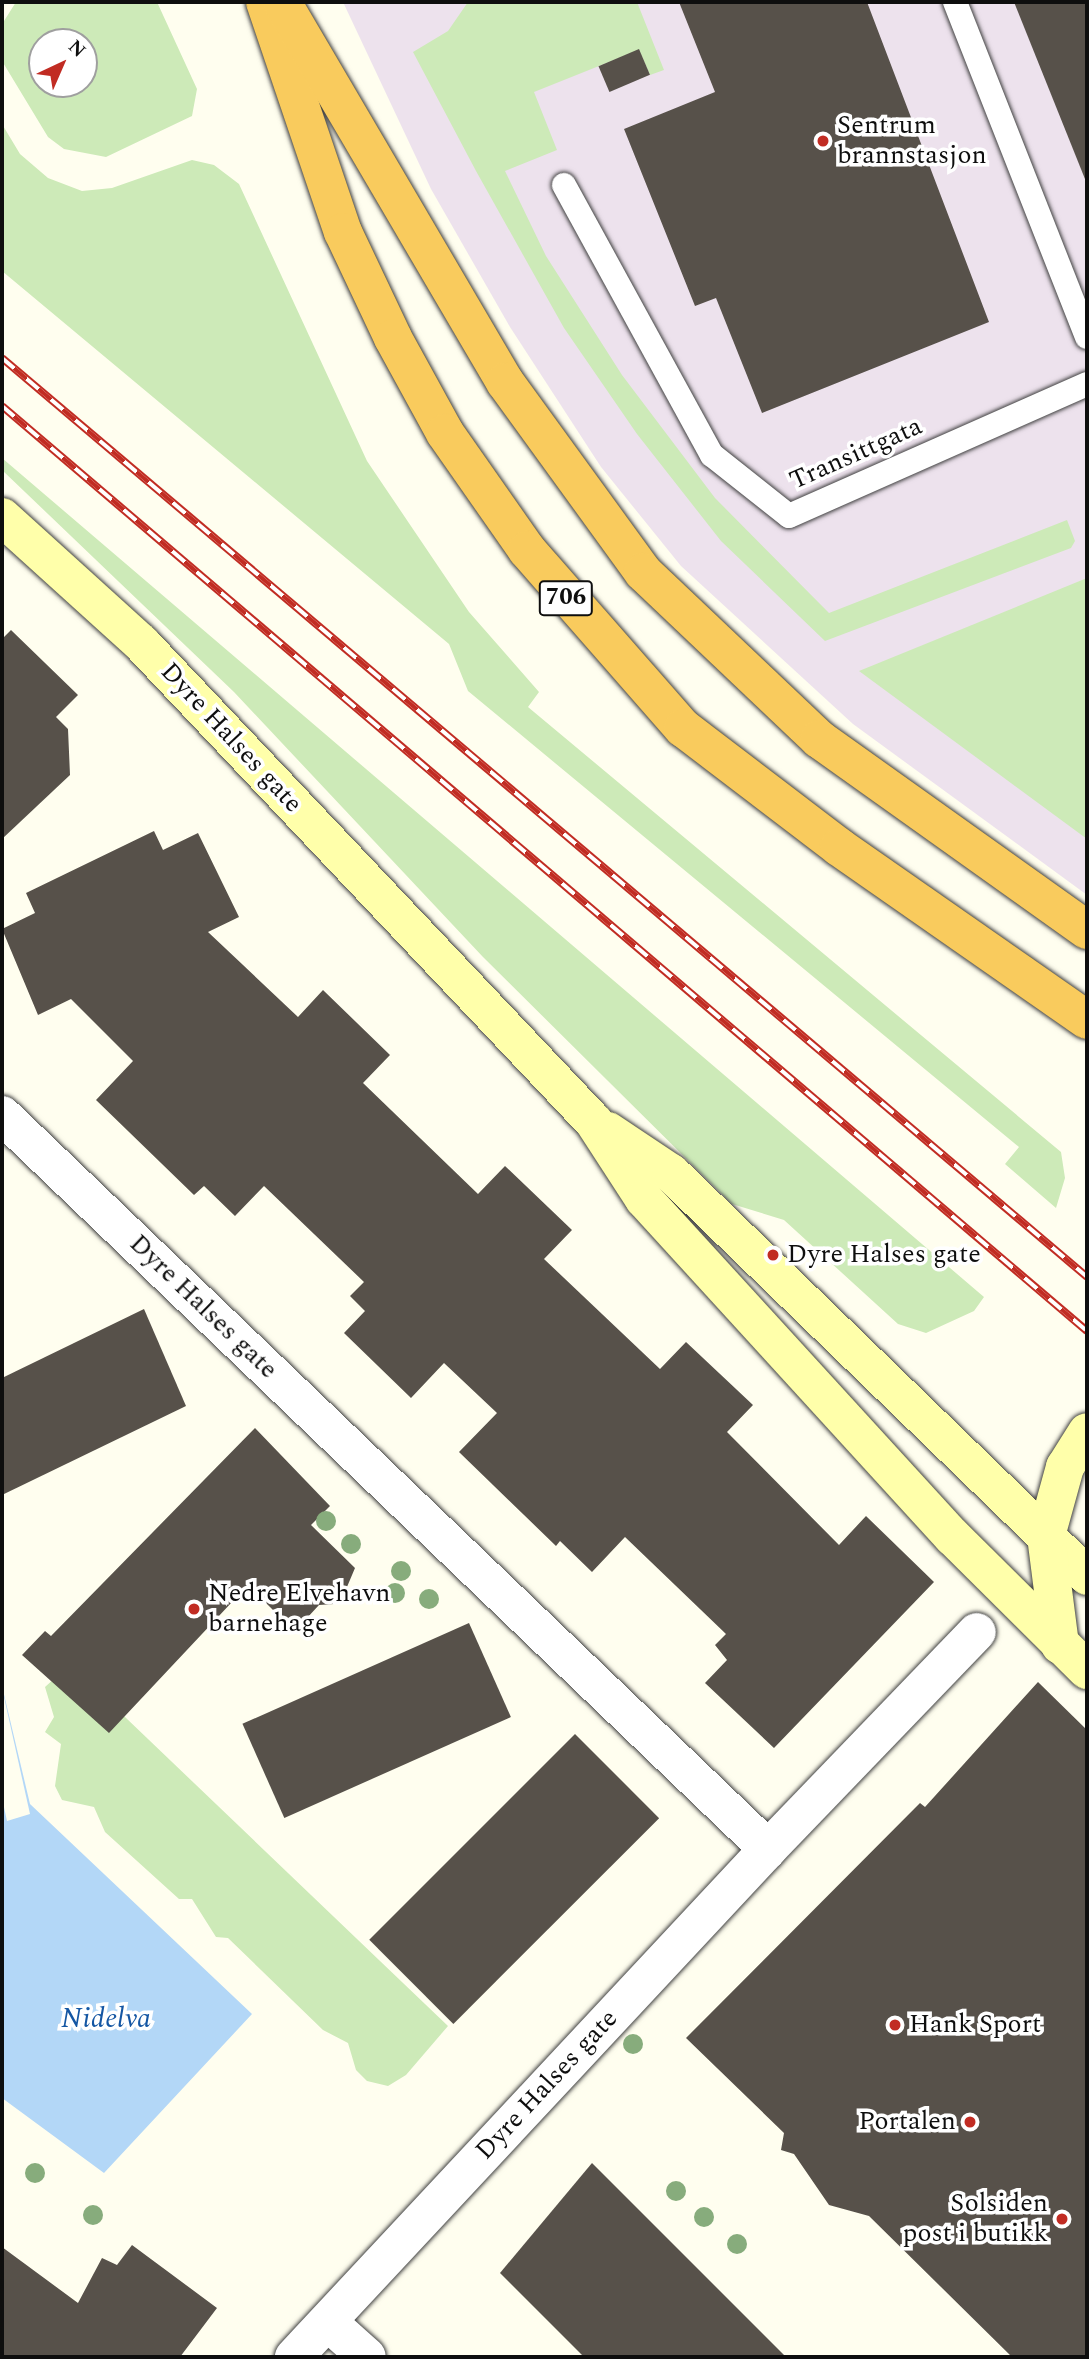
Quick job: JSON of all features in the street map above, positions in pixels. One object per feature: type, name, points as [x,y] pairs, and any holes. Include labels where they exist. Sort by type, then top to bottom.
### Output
[{"type":"highway","name":"706","points":[[265,2],[343,232],[393,338],[445,433],[527,550],[683,728],[839,847],[1087,1020]]},
{"type":"highway","points":[[282,2],[505,382],[643,572],[819,739],[1087,930]]},
{"type":"main road","name":"Dyre Halses gate","points":[[2,517],[141,643],[594,1122],[644,1199],[953,1537],[1074,1657]]},
{"type":"main road","name":"Dyre Halses gate","points":[[594,1122],[671,1173],[1087,1576]]},
{"type":"main road","points":[[1074,1657],[1046,1536],[1065,1467],[1087,1432]]},
{"type":"street","name":"Dyre Halses gate","points":[[2,1115],[768,1849]]},
{"type":"street","name":"Dyre Halses gate","points":[[294,2357],[768,1849],[977,1632]]},
{"type":"street","points":[[328,2322],[367,2357]]},
{"type":"lane","points":[[955,2],[1087,337]]},
{"type":"lane","name":"Transittgata","points":[[564,185],[712,455],[789,516],[1087,384]]},
{"type":"shaded area","points":[[343,2],[1087,2],[1087,895],[853,724],[681,566],[601,467],[510,327],[431,189]]},
{"type":"green space","points":[[16,2],[157,2],[197,89],[192,116],[106,157],[64,149],[48,137],[2,61],[4,21]]},
{"type":"green space","points":[[468,2],[637,2],[664,70],[650,75],[639,50],[534,92],[557,150],[505,171],[546,256],[622,375],[715,498],[829,613],[1067,520],[1075,541],[1071,548],[825,641],[721,541],[637,434],[564,328],[476,171],[413,52],[448,31]]},
{"type":"green space","points":[[2,124],[20,154],[48,178],[82,191],[112,188],[192,160],[214,165],[239,184],[367,461],[469,612],[539,692],[528,707],[1061,1152],[1065,1178],[1056,1208],[1005,1164],[1019,1147],[468,691],[449,644],[2,271]]},
{"type":"green space","points":[[2,458],[984,1297],[974,1311],[926,1333],[898,1324],[784,1220],[732,1204],[483,957],[234,692],[2,470]]},
{"type":"green space","points":[[1087,578],[1087,839],[859,671]]},
{"type":"green space","points":[[66,1668],[79,1673],[448,2026],[406,2075],[388,2086],[367,2081],[356,2070],[348,2043],[323,2030],[228,1938],[216,1937],[192,1899],[179,1899],[105,1832],[94,1807],[62,1800],[55,1786],[61,1744],[45,1732],[54,1717],[45,1687]]},
{"type":"water","name":"Nidelva","points":[[2,1686],[30,1804],[252,2014],[104,2173],[2,2098]]},
{"type":"pier","points":[[2,1688],[30,1814],[7,1821],[2,1798]]},
{"type":"building","points":[[679,2],[867,2],[989,322],[762,413],[716,298],[695,306],[624,129],[715,92]]},
{"type":"building","points":[[1014,2],[1087,2],[1087,184]]},
{"type":"building","points":[[639,49],[650,75],[609,92],[598,66]]},
{"type":"building","points":[[11,630],[78,695],[56,717],[68,729],[70,775],[2,839],[2,639]]},
{"type":"building","points":[[154,831],[163,850],[198,833],[239,917],[208,932],[298,1017],[323,990],[390,1055],[363,1083],[478,1194],[505,1166],[572,1230],[544,1259],[660,1369],[686,1342],[753,1405],[727,1432],[839,1545],[866,1516],[934,1582],[774,1748],[705,1683],[727,1660],[715,1645],[726,1634],[625,1537],[592,1572],[560,1541],[556,1546],[459,1452],[497,1413],[444,1363],[411,1398],[344,1333],[365,1311],[350,1296],[364,1282],[264,1186],[235,1216],[204,1186],[194,1195],[96,1100],[133,1061],[71,999],[38,1015],[2,929],[35,913],[26,893]]},
{"type":"building","points":[[144,1309],[186,1406],[2,1495],[2,1378]]},
{"type":"building","points":[[255,1428],[330,1506],[311,1525],[355,1568],[344,1594],[334,1604],[319,1605],[295,1631],[284,1621],[273,1631],[279,1616],[248,1585],[109,1733],[22,1655],[45,1631],[51,1636]]},
{"type":"building","points":[[469,1623],[511,1717],[284,1818],[242,1724]]},
{"type":"building","points":[[1038,1682],[1087,1730],[1087,2357],[1012,2357],[869,2216],[829,2205],[794,2154],[781,2150],[784,2133],[686,2038],[920,1803],[925,1807]]},
{"type":"building","points":[[575,1734],[659,1818],[453,2024],[369,1940]]},
{"type":"building","points":[[592,2163],[786,2357],[584,2357],[500,2273]]},
{"type":"building","points":[[132,2245],[217,2308],[180,2357],[2,2357],[2,2247],[78,2303],[102,2258],[117,2265]]},
{"type":"railway","points":[[2,358],[1087,1277]]},
{"type":"railway","points":[[2,406],[1087,1331]]},
{"type":"place","name":"Sentrum brannstasjon","points":[[823,141]]},
{"type":"place","name":"Dyre Halses gate","points":[[773,1255]]},
{"type":"place","name":"Nedre Elvehavn barnehage","points":[[194,1609]]},
{"type":"place","name":"Hank Sport","points":[[895,2025]]},
{"type":"place","name":"Portalen","points":[[970,2122]]},
{"type":"place","name":"Solsiden post i butikk","points":[[1062,2219]]}]
